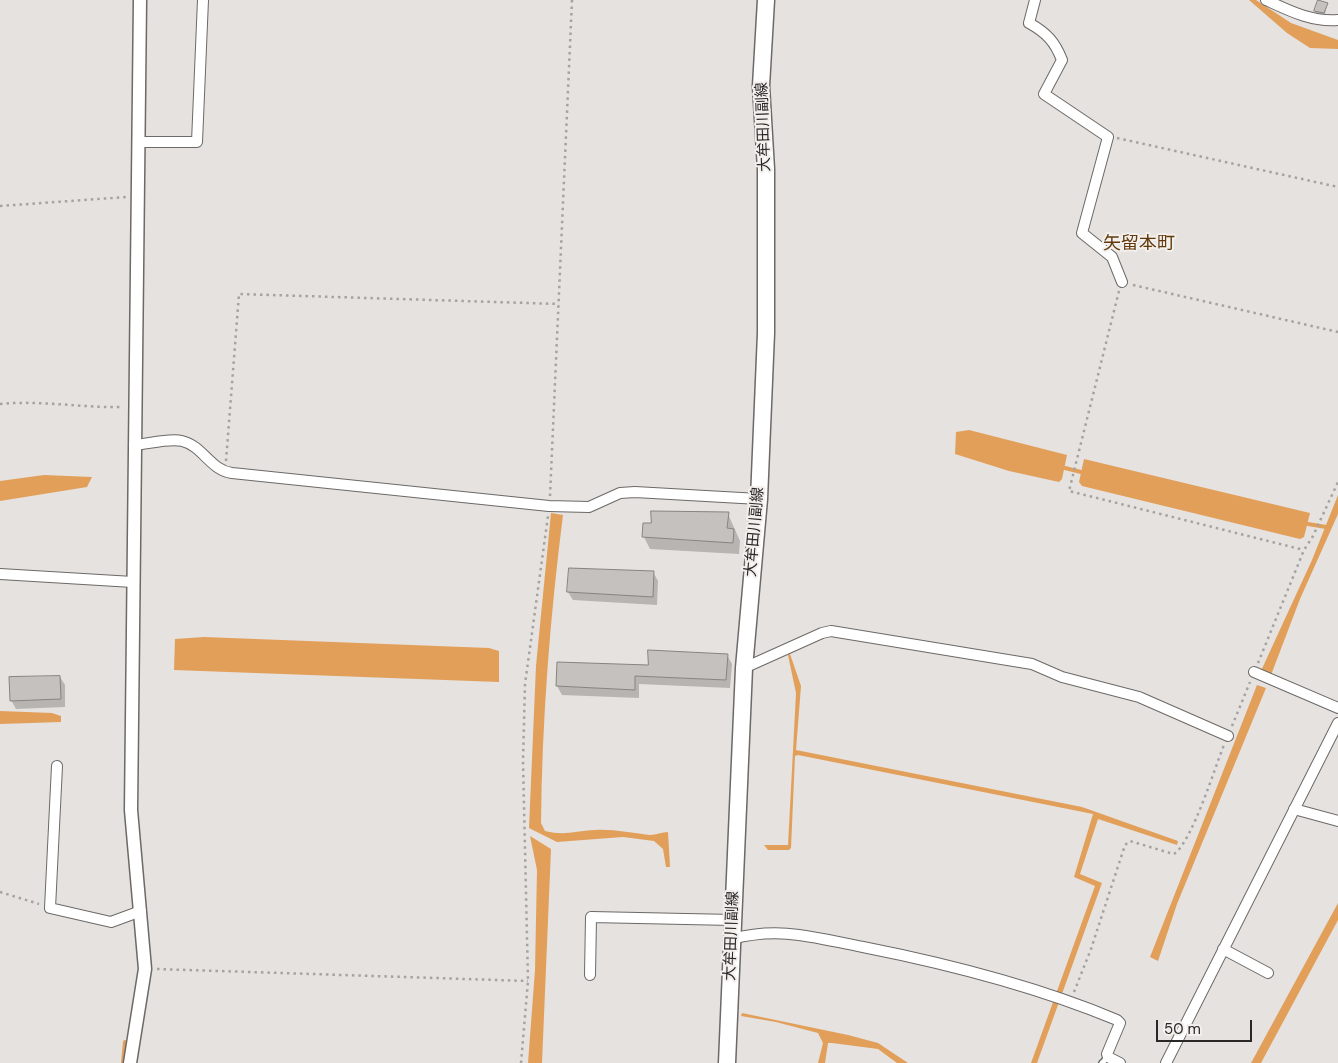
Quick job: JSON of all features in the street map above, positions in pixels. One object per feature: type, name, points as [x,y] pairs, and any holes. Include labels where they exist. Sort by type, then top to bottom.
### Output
[{"type":"main road","name":"大牟田川副線","points":[[727,1063],[744,668],[759,499],[766,333],[766,169],[762,86],[766,0]]},
{"type":"street","points":[[130,1063],[145,969],[131,810],[140,0]]},
{"type":"street","points":[[138,142],[197,142],[203,0]]},
{"type":"street","points":[[1035,0],[1030,23],[1044,31],[1055,42],[1062,60],[1044,94],[1108,137],[1082,233],[1112,257],[1122,282]]},
{"type":"street","points":[[1266,0],[1299,16],[1323,21],[1338,20]]},
{"type":"street","points":[[134,445],[182,441],[194,447],[217,468],[226,472],[550,506],[589,507],[620,493],[634,492],[759,499]]},
{"type":"street","points":[[0,574],[133,582]]},
{"type":"street","points":[[744,668],[822,633],[831,631],[1032,664],[1062,677],[1139,697],[1228,736]]},
{"type":"street","points":[[1258,673],[1338,708]]},
{"type":"street","points":[[1166,1063],[1338,723]]},
{"type":"street","points":[[57,766],[50,908],[111,922],[141,911]]},
{"type":"street","points":[[1294,809],[1338,821]]},
{"type":"street","points":[[590,975],[591,917],[733,920]]},
{"type":"street","points":[[732,939],[757,933],[790,933],[825,938],[930,960],[1054,997],[1117,1020],[1120,1023],[1119,1029],[1105,1060],[1120,1063]]},
{"type":"street","points":[[1223,949],[1268,973]]},
{"type":"path","points":[[521,1063],[528,981],[523,761],[525,684],[550,506],[572,0]]},
{"type":"path","points":[[1108,137],[1132,140],[1338,187]]},
{"type":"path","points":[[0,206],[138,196]]},
{"type":"path","points":[[1304,550],[1069,491],[1122,282],[1338,332]]},
{"type":"path","points":[[226,472],[239,294],[560,304]]},
{"type":"path","points":[[0,404],[23,402],[92,408],[135,407]]},
{"type":"path","points":[[1068,1002],[1091,949],[1125,845],[1130,841],[1136,841],[1174,854],[1179,851],[1188,836],[1228,736],[1258,673],[1304,550],[1313,536],[1338,482]]},
{"type":"path","points":[[0,892],[50,908]]},
{"type":"path","points":[[145,969],[528,981]]},
{"type":"shaded area","points":[[1249,0],[1256,0],[1291,23],[1338,40],[1338,49],[1310,48],[1287,33]]},
{"type":"shaded area","points":[[969,430],[1067,455],[1062,479],[1059,482],[1009,471],[955,454],[956,432]]},
{"type":"shaded area","points":[[1084,459],[1310,513],[1304,537],[1300,539],[1082,486],[1079,482]]},
{"type":"shaded area","points":[[44,475],[92,477],[87,487],[0,501],[0,481]]},
{"type":"shaded area","points":[[1338,495],[1338,514],[1300,599],[1271,675],[1260,673],[1312,560]]},
{"type":"shaded area","points":[[551,513],[563,515],[548,669],[541,823],[545,831],[558,833],[602,830],[650,835],[668,832],[670,867],[666,867],[663,849],[654,841],[623,837],[557,842],[529,828],[536,666]]},
{"type":"shaded area","points":[[204,637],[489,648],[499,651],[499,682],[174,670],[175,639]]},
{"type":"shaded area","points":[[790,654],[801,686],[796,750],[1082,807],[1178,841],[1177,845],[1098,819],[1080,874],[1102,883],[1037,1063],[1031,1063],[1095,886],[1074,877],[1093,814],[798,755],[795,756],[791,848],[789,850],[768,850],[764,845],[788,845],[796,693],[788,655]]},
{"type":"shaded area","points":[[1257,685],[1266,688],[1177,904],[1158,961],[1150,957]]},
{"type":"shaded area","points":[[0,711],[52,713],[61,716],[61,722],[0,724]]},
{"type":"shaded area","points":[[530,836],[551,849],[542,1063],[528,1063],[535,970],[537,870]]},
{"type":"shaded area","points":[[1338,903],[1338,920],[1261,1063],[1251,1063]]},
{"type":"shaded area","points":[[742,1013],[878,1043],[908,1063],[897,1063],[878,1049],[828,1043],[825,1063],[818,1063],[823,1043],[818,1033],[776,1022],[741,1016]]},
{"type":"building","points":[[1318,0],[1328,3],[1324,13],[1314,11]]},
{"type":"building","points":[[651,511],[729,512],[727,528],[734,529],[733,543],[642,537],[643,523],[651,523]]},
{"type":"building","points":[[569,568],[654,571],[653,597],[567,592]]},
{"type":"building","points":[[648,650],[728,654],[726,680],[635,676],[635,690],[556,686],[557,662],[648,665]]},
{"type":"building","points":[[60,676],[61,699],[10,701],[9,677]]},
{"type":"waterway","points":[[1065,468],[1081,472]]},
{"type":"waterway","points":[[1308,524],[1326,527]]},
{"type":"waterway","points":[[123,1063],[125,1042]]},
{"type":"district","name":"矢留本町","points":[[1139,244]]}]
